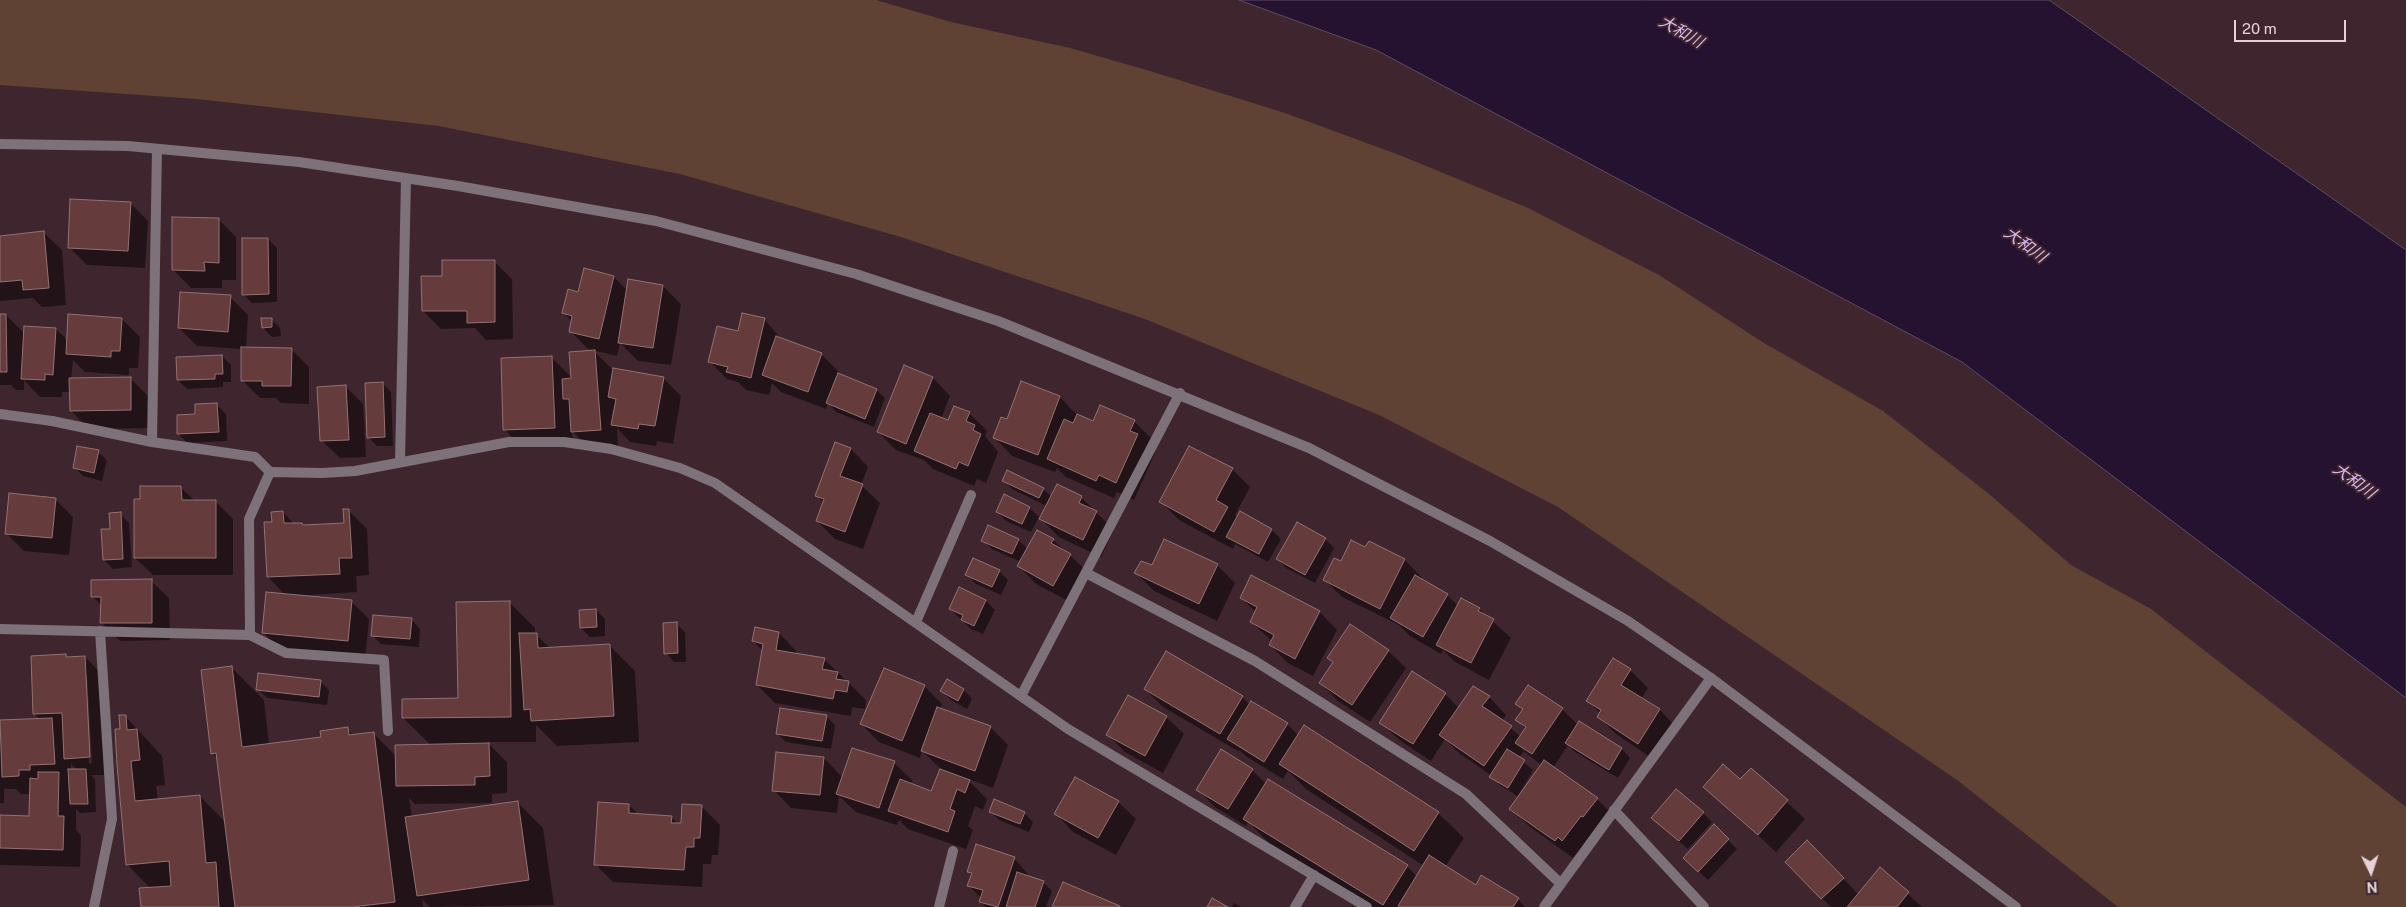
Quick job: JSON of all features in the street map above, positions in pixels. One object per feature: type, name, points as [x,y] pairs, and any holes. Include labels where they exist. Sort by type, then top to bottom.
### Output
[{"type":"street","points":[[0,144],[109,146],[299,162],[656,221],[856,274],[998,321],[1310,448],[1490,541],[1628,621],[1711,678],[2016,907]]},
{"type":"street","points":[[152,442],[157,149]]},
{"type":"street","points":[[400,462],[406,179]]},
{"type":"street","points":[[1022,696],[1180,394]]},
{"type":"street","points":[[0,414],[52,421],[152,442],[255,457],[270,472],[339,472],[510,442],[564,442],[611,450],[665,464],[715,483],[1068,729],[1367,907]]},
{"type":"street","points":[[250,635],[249,519],[270,472]]},
{"type":"street","points":[[916,622],[971,495]]},
{"type":"street","points":[[1086,572],[1255,661],[1466,794],[1561,884]]},
{"type":"street","points":[[0,629],[250,635],[286,653],[384,660],[388,731]]},
{"type":"street","points":[[94,907],[112,819],[100,631]]},
{"type":"street","points":[[1544,907],[1711,678]]},
{"type":"street","points":[[1614,810],[1704,907]]},
{"type":"street","points":[[939,907],[952,851]]},
{"type":"street","points":[[1295,907],[1314,875]]},
{"type":"shaded area","points":[[0,0],[876,0],[951,22],[1070,48],[1150,71],[1285,113],[1402,156],[1528,208],[1659,275],[1764,343],[1883,411],[1989,494],[2071,565],[2151,609],[2406,807],[2406,907],[2118,907],[1957,780],[1558,507],[1379,415],[1145,319],[901,237],[680,174],[439,126],[197,99],[0,85]]},
{"type":"water","name":"大和川","points":[[1239,0],[2049,0],[2406,250],[2406,698],[1962,362],[1376,50]]},
{"type":"building","points":[[70,199],[131,202],[128,251],[68,248]]},
{"type":"building","points":[[172,217],[219,218],[219,263],[204,262],[205,271],[172,270]]},
{"type":"building","points":[[44,231],[49,288],[23,290],[22,280],[0,282],[0,236]]},
{"type":"building","points":[[242,238],[268,238],[269,294],[242,295]]},
{"type":"building","points":[[442,260],[495,260],[495,322],[467,323],[467,311],[422,311],[421,276],[442,276]]},
{"type":"building","points":[[584,268],[614,276],[599,339],[569,332],[572,316],[562,313],[568,289],[578,292]]},
{"type":"building","points":[[628,279],[663,285],[653,348],[618,343]]},
{"type":"building","points":[[180,292],[231,295],[228,332],[178,328]]},
{"type":"building","points":[[742,313],[765,318],[751,378],[726,372],[728,367],[708,362],[717,326],[738,331]]},
{"type":"building","points":[[0,314],[6,314],[7,372],[0,372]]},
{"type":"building","points":[[68,314],[122,318],[120,351],[111,351],[111,357],[66,354]]},
{"type":"building","points":[[261,318],[272,318],[272,327],[262,328]]},
{"type":"building","points":[[24,326],[56,328],[53,375],[45,374],[45,380],[21,379]]},
{"type":"building","points":[[776,336],[822,353],[808,392],[762,375]]},
{"type":"building","points":[[241,347],[292,348],[291,386],[262,386],[262,381],[241,381]]},
{"type":"building","points":[[595,350],[601,430],[571,432],[569,399],[563,399],[562,379],[571,378],[569,352]]},
{"type":"building","points":[[222,355],[223,374],[215,374],[215,379],[177,380],[176,357]]},
{"type":"building","points":[[552,356],[555,428],[503,430],[501,358]]},
{"type":"building","points":[[904,365],[933,377],[906,444],[877,432]]},
{"type":"building","points":[[613,368],[664,377],[655,426],[639,424],[638,429],[611,425],[616,399],[608,397]]},
{"type":"building","points":[[838,373],[877,389],[865,419],[826,403]]},
{"type":"building","points":[[131,377],[131,410],[70,411],[69,378]]},
{"type":"building","points":[[1021,381],[1060,396],[1038,455],[993,438],[1001,417],[1007,419]]},
{"type":"building","points":[[383,382],[385,437],[367,438],[365,383]]},
{"type":"building","points":[[346,385],[349,440],[320,441],[317,387]]},
{"type":"building","points":[[217,403],[219,432],[177,434],[177,415],[195,414],[195,404]]},
{"type":"building","points":[[1100,405],[1135,420],[1130,431],[1138,434],[1116,483],[1099,475],[1096,481],[1047,459],[1064,419],[1073,423],[1077,414],[1093,421]]},
{"type":"building","points":[[954,406],[970,412],[966,421],[975,425],[973,430],[981,434],[968,466],[959,462],[956,469],[914,451],[930,413],[948,420]]},
{"type":"building","points":[[835,442],[851,448],[840,476],[863,484],[845,532],[816,521],[824,499],[815,496]]},
{"type":"building","points":[[77,446],[99,450],[94,473],[73,468]]},
{"type":"building","points":[[1189,446],[1233,468],[1216,500],[1228,507],[1214,532],[1159,502]]},
{"type":"building","points":[[1007,470],[1044,488],[1039,498],[1002,481]]},
{"type":"building","points":[[1057,484],[1082,496],[1079,503],[1097,511],[1083,540],[1039,519]]},
{"type":"building","points":[[140,486],[181,486],[182,500],[216,500],[216,558],[134,558],[134,499],[140,499]]},
{"type":"building","points":[[9,493],[56,498],[52,538],[5,534]]},
{"type":"building","points":[[1004,494],[1030,507],[1022,524],[996,512]]},
{"type":"building","points":[[343,509],[349,509],[352,558],[339,558],[340,574],[267,577],[264,522],[272,522],[271,512],[283,511],[284,523],[302,523],[303,525],[344,523]]},
{"type":"building","points":[[1240,511],[1272,529],[1259,554],[1226,537]]},
{"type":"building","points":[[121,512],[123,559],[103,560],[101,529],[110,529],[109,513]]},
{"type":"building","points":[[1297,522],[1326,538],[1305,575],[1276,559]]},
{"type":"building","points":[[988,525],[1019,539],[1012,554],[981,541]]},
{"type":"building","points":[[1037,530],[1054,539],[1051,543],[1071,554],[1053,586],[1017,566]]},
{"type":"building","points":[[1164,539],[1218,564],[1199,604],[1134,573],[1141,561],[1152,565]]},
{"type":"building","points":[[1351,540],[1365,547],[1369,541],[1405,559],[1380,609],[1323,580],[1334,558],[1341,561]]},
{"type":"building","points":[[973,558],[1000,570],[992,587],[965,575]]},
{"type":"building","points":[[1251,575],[1320,611],[1295,659],[1269,645],[1274,635],[1250,622],[1257,607],[1240,598]]},
{"type":"building","points":[[1415,575],[1448,594],[1423,637],[1390,618]]},
{"type":"building","points":[[152,579],[152,623],[100,623],[101,597],[91,597],[91,580]]},
{"type":"building","points":[[959,587],[986,600],[974,626],[961,620],[963,615],[949,609]]},
{"type":"building","points":[[266,592],[352,600],[348,641],[262,633]]},
{"type":"building","points":[[1461,598],[1480,608],[1478,611],[1494,619],[1471,663],[1436,645]]},
{"type":"building","points":[[510,601],[511,717],[402,718],[402,699],[458,698],[456,602]]},
{"type":"building","points":[[596,609],[597,627],[580,628],[579,610]]},
{"type":"building","points":[[373,615],[412,618],[410,639],[371,636]]},
{"type":"building","points":[[677,622],[678,653],[664,654],[663,623]]},
{"type":"building","points":[[1350,624],[1389,650],[1352,705],[1319,683],[1333,662],[1327,658]]},
{"type":"building","points":[[755,627],[779,632],[776,650],[825,658],[822,669],[838,672],[836,679],[849,681],[847,692],[835,690],[833,699],[756,685],[763,644],[752,641]]},
{"type":"building","points":[[519,633],[537,633],[538,648],[610,644],[614,716],[531,721],[530,709],[524,710]]},
{"type":"building","points":[[1166,651],[1243,696],[1220,734],[1144,689]]},
{"type":"building","points":[[66,654],[66,657],[85,656],[90,757],[64,759],[62,713],[33,714],[31,656]]},
{"type":"building","points":[[1613,658],[1631,669],[1621,685],[1660,709],[1638,744],[1597,717],[1601,710],[1586,701]]},
{"type":"building","points":[[232,666],[242,747],[321,737],[320,731],[348,727],[349,735],[374,732],[395,902],[352,907],[235,907],[216,753],[211,754],[201,670]]},
{"type":"building","points":[[884,668],[925,685],[902,741],[860,724]]},
{"type":"building","points":[[1412,671],[1446,693],[1413,744],[1379,723]]},
{"type":"building","points":[[258,673],[321,680],[319,697],[256,690]]},
{"type":"building","points":[[947,679],[964,689],[958,701],[940,691]]},
{"type":"building","points":[[1528,685],[1563,708],[1532,754],[1515,743],[1526,727],[1515,720],[1523,709],[1515,704]]},
{"type":"building","points":[[1473,686],[1490,696],[1482,706],[1512,726],[1484,766],[1439,735]]},
{"type":"building","points":[[1128,695],[1167,716],[1145,756],[1106,735]]},
{"type":"building","points":[[1251,701],[1288,723],[1264,762],[1227,739]]},
{"type":"building","points":[[937,707],[991,726],[975,771],[921,751]]},
{"type":"building","points":[[780,708],[827,715],[822,741],[776,734]]},
{"type":"building","points":[[119,715],[126,715],[127,730],[137,729],[140,760],[131,761],[135,801],[200,795],[206,863],[216,862],[219,907],[141,907],[139,888],[171,886],[169,861],[126,865],[115,729],[120,729]]},
{"type":"building","points":[[52,718],[55,764],[30,765],[30,770],[19,770],[19,776],[2,777],[0,720]]},
{"type":"building","points":[[1579,721],[1622,748],[1609,770],[1565,743]]},
{"type":"building","points":[[1304,725],[1439,812],[1414,851],[1279,764]]},
{"type":"building","points":[[489,743],[490,776],[475,777],[475,785],[396,786],[395,745]]},
{"type":"building","points":[[852,748],[895,761],[879,808],[836,794]]},
{"type":"building","points":[[1221,749],[1253,769],[1228,809],[1196,790]]},
{"type":"building","points":[[1507,749],[1525,760],[1508,788],[1489,777]]},
{"type":"building","points":[[776,752],[824,757],[820,795],[772,791]]},
{"type":"building","points":[[1544,760],[1598,798],[1562,841],[1558,837],[1555,841],[1509,809]]},
{"type":"building","points":[[1723,764],[1740,779],[1751,768],[1788,800],[1758,835],[1703,787]]},
{"type":"building","points":[[68,769],[86,769],[88,804],[70,804]]},
{"type":"building","points":[[940,769],[970,780],[965,793],[957,789],[950,809],[955,811],[948,832],[888,811],[900,779],[931,791]]},
{"type":"building","points":[[38,772],[59,772],[58,816],[64,816],[63,850],[0,848],[0,815],[29,816],[30,778],[38,779]]},
{"type":"building","points":[[1075,777],[1119,801],[1098,838],[1054,814]]},
{"type":"building","points":[[1268,779],[1408,865],[1383,905],[1243,819]]},
{"type":"building","points":[[1676,789],[1704,812],[1679,841],[1651,818]]},
{"type":"building","points":[[994,799],[1025,812],[1020,824],[989,812]]},
{"type":"building","points":[[518,801],[529,880],[417,896],[405,817]]},
{"type":"building","points":[[598,802],[629,804],[629,813],[672,816],[671,823],[681,823],[682,804],[702,805],[700,838],[694,838],[694,847],[686,847],[684,870],[594,865]]},
{"type":"building","points":[[1714,824],[1729,839],[1698,872],[1683,858]]},
{"type":"building","points":[[1807,840],[1844,878],[1821,899],[1785,862]]},
{"type":"building","points":[[976,844],[1015,857],[998,907],[979,902],[983,890],[967,886],[972,873],[967,872]]},
{"type":"building","points":[[1429,855],[1476,885],[1481,875],[1519,898],[1513,907],[1398,906]]},
{"type":"building","points":[[1880,867],[1909,892],[1897,907],[1847,907]]},
{"type":"building","points":[[1017,872],[1044,881],[1035,907],[1006,907]]},
{"type":"building","points":[[1063,882],[1120,906],[1120,907],[1052,907]]},
{"type":"building","points":[[1212,898],[1228,907],[1207,907]]}]
